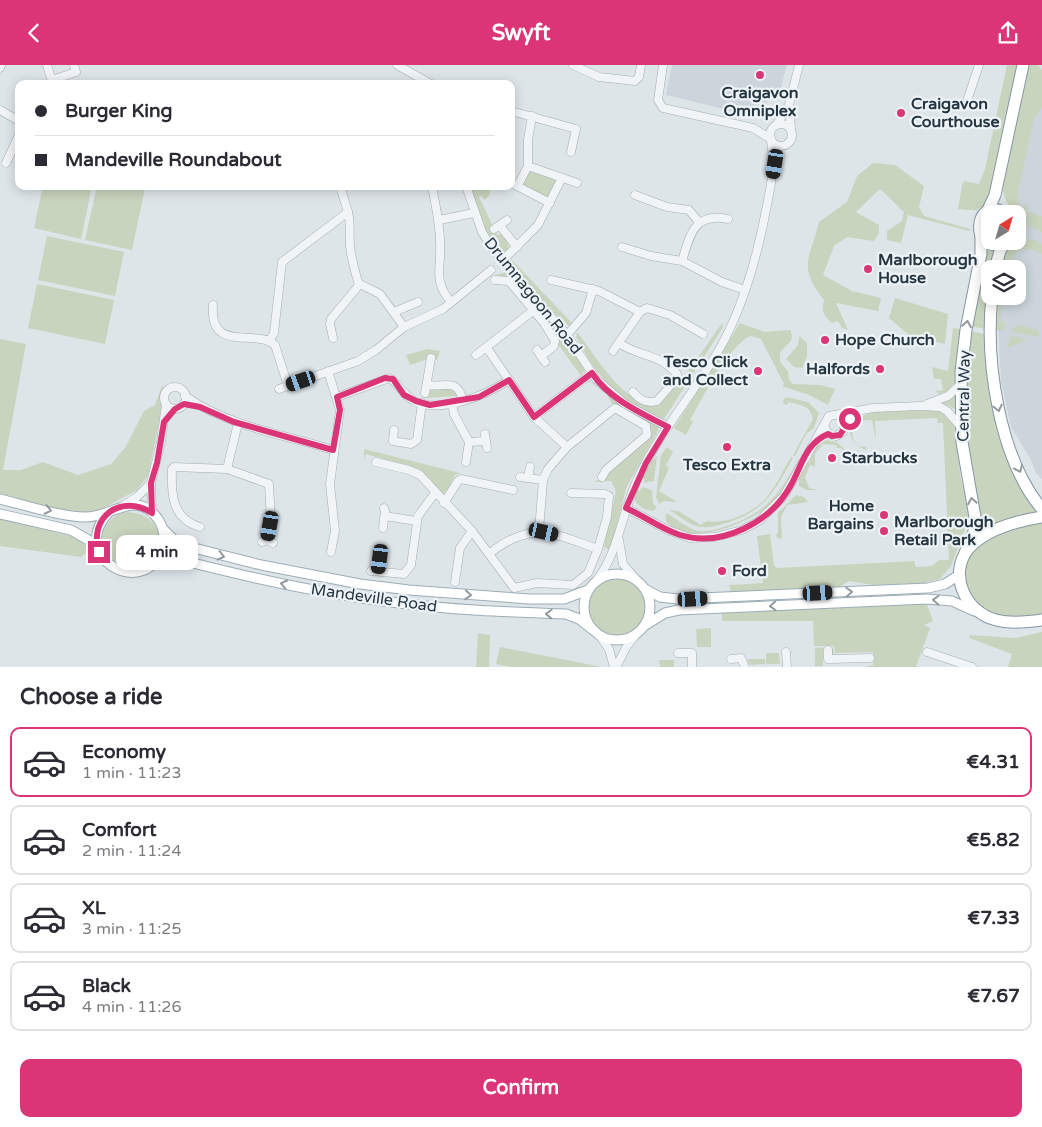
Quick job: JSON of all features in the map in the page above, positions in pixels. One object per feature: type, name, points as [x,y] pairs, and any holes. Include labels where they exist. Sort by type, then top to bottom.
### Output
[{"type":"highway","points":[[990,205],[997,186],[1023,65]]},
{"type":"highway","points":[[997,186],[1002,205]]},
{"type":"highway","name":"Central Way","points":[[981,220],[979,222],[981,237]]},
{"type":"highway","name":"Central Way","points":[[959,575],[965,553],[974,532],[975,517],[961,428],[961,384],[966,330],[981,250]]},
{"type":"highway","name":"Central Way","points":[[991,305],[991,368],[1002,426],[1028,489],[1042,509]]},
{"type":"highway","points":[[965,553],[974,543],[990,533],[1042,517]]},
{"type":"highway","points":[[959,575],[962,591],[966,599],[981,615],[1007,622],[1042,619]]},
{"type":"main road","points":[[0,499],[83,517],[108,513],[123,505],[138,506],[152,513],[162,529],[163,547],[154,563],[134,573],[117,570],[104,560],[97,545],[98,528],[108,513]]},
{"type":"main road","points":[[0,513],[71,530],[97,545]]},
{"type":"main road","name":"Mandeville Road","points":[[162,529],[174,539],[193,548],[269,567],[360,584],[428,592],[529,599],[564,599],[588,590]]},
{"type":"main road","name":"Mandeville Road","points":[[154,563],[189,562],[291,585],[392,603],[473,610],[566,614],[580,619],[596,632]]},
{"type":"main road","points":[[959,575],[945,584],[928,588],[678,599],[660,597],[645,589],[634,578],[616,573],[597,580],[588,590],[584,611],[596,632],[614,640],[623,639],[659,616],[674,611],[918,600],[952,601],[981,615]]},
{"type":"main road","points":[[641,629],[650,607],[645,589]]},
{"type":"street","points":[[47,65],[51,78],[56,79],[76,71],[74,65]]},
{"type":"street","points":[[398,65],[424,80]]},
{"type":"street","points":[[573,65],[589,68],[599,77],[635,81],[639,77],[641,65]]},
{"type":"street","points":[[663,65],[658,101],[663,108],[753,129],[778,145],[786,144]]},
{"type":"street","points":[[597,580],[606,568],[619,538],[626,508],[638,477],[668,427],[721,347],[745,290],[763,227],[775,164],[791,138],[789,105],[799,65]]},
{"type":"street","points":[[968,98],[979,65]]},
{"type":"street","points":[[775,164],[770,133],[789,105]]},
{"type":"street","points":[[0,110],[15,119]]},
{"type":"street","points":[[515,112],[577,126],[570,152]]},
{"type":"street","points":[[515,183],[528,166],[528,140],[532,116]]},
{"type":"street","points":[[753,129],[784,124],[790,129]]},
{"type":"street","points":[[10,160],[15,146]]},
{"type":"street","points":[[528,166],[577,183]]},
{"type":"street","points":[[502,261],[538,225],[562,178]]},
{"type":"street","points":[[515,185],[550,203]]},
{"type":"street","points":[[341,190],[351,225],[349,242],[359,285]]},
{"type":"street","name":"Drumnagoon Road","points":[[467,190],[474,213],[492,248],[567,335],[603,386],[625,404],[668,427]]},
{"type":"street","points":[[433,191],[439,220],[441,243],[438,272],[444,294],[451,302]]},
{"type":"street","points":[[639,198],[667,207],[689,210],[699,222]]},
{"type":"street","points":[[270,340],[274,333],[282,262],[348,213]]},
{"type":"street","points":[[439,220],[474,213]]},
{"type":"street","points":[[682,261],[693,229],[699,222],[711,217],[724,216]]},
{"type":"street","points":[[507,221],[497,227],[517,247]]},
{"type":"street","points":[[622,247],[632,246],[650,257],[682,261],[722,282],[745,290]]},
{"type":"street","points":[[278,389],[358,361],[370,354],[404,327],[443,309],[490,270]]},
{"type":"street","points":[[463,280],[469,288]]},
{"type":"street","points":[[500,290],[498,280],[509,281],[534,310],[555,341],[554,346],[541,356]]},
{"type":"street","points":[[551,280],[593,289],[640,312]]},
{"type":"street","points":[[359,285],[380,294],[404,327]]},
{"type":"street","points":[[333,338],[331,319],[359,285]]},
{"type":"street","points":[[567,335],[586,313],[593,289]]},
{"type":"street","points":[[394,312],[414,303],[415,313]]},
{"type":"street","points":[[213,305],[212,317],[216,325],[224,332],[235,338],[263,338],[270,340],[275,345],[288,385]]},
{"type":"street","points":[[613,351],[640,312],[647,308],[670,315],[691,325],[703,334]]},
{"type":"street","points":[[476,355],[534,310]]},
{"type":"street","points":[[619,343],[632,351],[653,356],[677,374],[677,378],[657,401],[648,403],[640,399],[633,392]]},
{"type":"street","points":[[487,348],[534,417],[566,447]]},
{"type":"street","points":[[431,358],[426,389],[455,385],[460,389],[463,400]]},
{"type":"street","points":[[324,544],[332,548],[335,531],[330,484],[333,450],[340,410],[328,371]]},
{"type":"street","points":[[534,417],[592,373]]},
{"type":"street","points":[[337,397],[389,378],[404,395],[422,403],[430,405],[452,403],[488,393],[509,380]]},
{"type":"street","points":[[920,405],[948,396],[961,384]]},
{"type":"street","points":[[152,513],[151,483],[157,463],[164,422],[166,404],[164,397],[171,389],[181,390],[185,400],[238,423],[333,450]]},
{"type":"street","points":[[164,422],[185,400]]},
{"type":"street","points":[[394,430],[393,441],[411,444],[417,440],[422,403]]},
{"type":"street","points":[[452,403],[454,414],[469,443],[466,462]]},
{"type":"street","points":[[166,404],[175,409]]},
{"type":"street","points":[[626,508],[668,530],[690,538],[715,537],[742,530],[759,521],[784,496],[829,416],[840,416],[873,408],[920,405],[940,407],[947,411],[961,428]]},
{"type":"street","points":[[539,531],[543,484],[548,469],[566,447],[615,408],[646,426],[647,435],[607,469],[602,477]]},
{"type":"street","points":[[816,439],[828,434],[832,436],[840,435],[857,412]]},
{"type":"street","points":[[840,416],[845,426]]},
{"type":"street","points":[[226,469],[229,451],[238,423]]},
{"type":"street","points":[[824,425],[828,434]]},
{"type":"street","points":[[469,443],[486,441]]},
{"type":"street","points":[[376,462],[415,472],[472,531],[489,554],[499,575],[514,588],[537,583],[573,585],[588,573],[598,549],[607,517],[609,496],[613,488]]},
{"type":"street","points":[[198,517],[197,526],[186,521],[173,502],[172,469],[177,466],[226,469],[269,484],[272,520],[268,541]]},
{"type":"street","points":[[528,478],[530,467]]},
{"type":"street","points":[[520,477],[543,484]]},
{"type":"street","points":[[444,503],[461,479],[498,491],[513,490]]},
{"type":"street","points":[[123,505],[137,497],[151,483]]},
{"type":"street","points":[[380,559],[375,571],[404,574],[407,572],[411,565],[416,521],[421,509],[435,493]]},
{"type":"street","points":[[571,493],[605,493],[609,496]]},
{"type":"street","points":[[383,528],[384,512],[416,521]]},
{"type":"street","points":[[455,581],[460,548],[472,531]]},
{"type":"street","points":[[489,554],[520,535],[539,531],[598,549]]},
{"type":"street","points":[[619,538],[622,560],[634,578]]},
{"type":"street","points":[[615,667],[626,646],[641,629]]},
{"type":"street","points":[[596,632],[609,649],[615,667]]},
{"type":"street","points":[[828,650],[828,659],[864,661]]},
{"type":"street","points":[[786,652],[787,667]]},
{"type":"street","points":[[927,652],[970,667]]},
{"type":"street","points":[[678,653],[692,653],[692,667]]},
{"type":"street","points":[[732,659],[741,659],[745,667]]},
{"type":"shaded area","points":[[672,65],[787,65],[779,94],[748,115],[666,95]]},
{"type":"shaded area","points":[[1042,99],[1042,479],[1036,473],[1031,460],[1011,427],[1001,381],[998,326],[1001,305],[1026,305],[1026,260],[1006,260],[1007,254],[1013,250],[1026,250],[1026,205],[1014,205],[1028,120]]},
{"type":"green space","points":[[1007,65],[1018,65],[992,190],[986,202],[980,208],[976,210],[958,209],[964,181],[979,184],[985,169]]},
{"type":"green space","points":[[1028,65],[1038,65],[1042,70],[1042,108],[1034,117],[1017,199],[1020,205],[1008,205],[1003,193],[1002,178]]},
{"type":"green space","points":[[873,163],[895,165],[924,186],[919,207],[924,216],[970,229],[969,231],[908,215],[901,243],[887,240],[887,231],[902,221],[904,212],[880,189],[856,212],[879,225],[879,233],[874,241],[847,237],[834,246],[823,275],[852,291],[881,298],[878,311],[836,303],[848,330],[842,328],[838,321],[832,323],[825,315],[823,310],[824,300],[811,279],[808,262],[819,222],[847,202],[857,176]]},
{"type":"green space","points":[[528,169],[555,177],[557,181],[548,197],[523,185]]},
{"type":"green space","points":[[42,190],[91,190],[81,239],[34,228]]},
{"type":"green space","points":[[96,190],[145,190],[132,250],[85,240]]},
{"type":"green space","points":[[470,190],[490,190],[490,194],[485,200],[481,196],[479,197],[497,235],[502,234],[508,243],[509,249],[503,253],[499,252],[484,230]]},
{"type":"green space","points":[[1026,207],[1027,212],[1042,216],[1042,232],[1026,225]]},
{"type":"green space","points":[[47,236],[124,252],[115,296],[38,280]]},
{"type":"green space","points":[[1026,239],[1036,240],[1042,244],[1042,254],[1036,251],[1026,249]]},
{"type":"green space","points":[[984,250],[995,250],[992,260],[982,260]]},
{"type":"green space","points":[[1007,250],[1022,250],[1016,253],[1011,260],[1004,260],[1002,257]]},
{"type":"green space","points":[[511,259],[572,325],[568,325],[560,319],[546,304],[513,266],[510,261]]},
{"type":"green space","points":[[981,264],[981,305],[988,305],[986,329],[969,326]]},
{"type":"green space","points":[[509,271],[558,328],[585,369],[581,376],[511,279],[495,278],[496,275]]},
{"type":"green space","points":[[37,284],[114,300],[105,344],[28,328]]},
{"type":"green space","points":[[895,298],[948,314],[945,344],[909,335],[889,318]]},
{"type":"green space","points":[[998,305],[1002,305],[1000,321],[1005,322],[1004,331],[996,330]]},
{"type":"green space","points":[[722,323],[723,327],[664,419],[638,408],[614,389],[594,367],[576,337],[577,332],[602,366],[622,388],[633,397],[645,403],[659,406],[693,365]]},
{"type":"green space","points":[[740,323],[765,332],[790,330],[792,338],[780,353],[780,362],[788,371],[789,380],[793,384],[821,385],[835,389],[828,405],[809,395],[782,386],[784,384],[761,339],[750,336],[733,351],[717,373],[690,420],[693,421],[686,435],[674,428]]},
{"type":"green space","points":[[1019,325],[1038,330],[1040,337],[1012,332],[1013,328]]},
{"type":"green space","points":[[953,328],[960,329],[956,382],[948,391],[939,394],[935,391],[943,390],[941,379],[934,379],[932,367],[948,371]]},
{"type":"green space","points":[[969,331],[985,334],[996,420],[1042,512],[977,535],[967,408]]},
{"type":"green space","points":[[799,336],[807,343],[807,356],[802,368],[794,367],[786,359],[798,345]]},
{"type":"green space","points":[[1010,336],[1028,339],[1008,348]]},
{"type":"green space","points":[[0,339],[26,344],[3,470],[21,470],[43,462],[78,475],[111,464],[125,448],[144,411],[155,405],[162,386],[166,390],[148,476],[137,490],[89,516],[0,495]]},
{"type":"green space","points":[[428,349],[440,351],[437,360],[428,359],[410,365],[406,355]]},
{"type":"green space","points":[[587,379],[659,426],[657,433],[627,486],[610,550],[604,547],[616,491],[611,481],[593,482],[601,479],[649,436],[651,429],[613,405],[607,395],[591,382],[584,383]]},
{"type":"green space","points":[[456,388],[459,395],[457,396],[424,398],[425,394],[429,395],[431,389]]},
{"type":"green space","points":[[957,393],[958,411],[945,404],[927,405]]},
{"type":"green space","points":[[786,397],[808,402],[819,413],[814,428],[806,434],[795,456],[793,455],[813,419],[810,411],[804,406],[788,402],[787,405],[784,404],[783,400]]},
{"type":"green space","points":[[922,408],[945,411],[955,419],[961,479],[970,515],[951,566],[940,579],[922,583],[873,585],[849,581],[839,587],[731,593],[729,585],[763,583],[757,536],[770,534],[774,566],[778,568],[914,561],[916,567],[932,566],[939,560],[949,560],[943,423],[938,423],[937,418],[875,421],[876,441],[872,420],[855,421],[852,434],[855,443],[850,435],[853,422],[868,414],[895,409]]},
{"type":"green space","points":[[826,440],[836,442],[854,457],[854,463],[847,462],[846,466],[845,461],[850,459],[841,448],[837,448],[836,445],[823,444],[815,454],[815,467],[810,465],[805,477],[809,488],[818,490],[807,490],[799,486],[799,477],[806,463],[809,463],[815,448]]},
{"type":"green space","points":[[667,447],[673,452],[666,465],[669,468],[659,491],[677,502],[664,501],[659,504],[656,497],[661,455]]},
{"type":"green space","points":[[364,449],[460,473],[455,475],[449,488],[443,494],[418,469],[366,454],[364,460]]},
{"type":"green space","points":[[657,456],[654,481],[644,483],[645,480],[641,478],[648,465]]},
{"type":"green space","points":[[791,457],[793,458],[767,499],[750,513],[739,518],[715,526],[700,527],[689,523],[669,510],[678,511],[701,525],[706,521],[729,520],[738,517],[760,504],[770,494]]},
{"type":"green space","points":[[798,459],[781,492],[773,502],[764,510],[751,517],[720,530],[704,533],[688,533],[676,529],[666,521],[666,513],[691,528],[703,531],[717,529],[741,521],[770,501],[785,482]]},
{"type":"green space","points":[[642,487],[652,490],[653,503],[657,508],[653,511],[644,509],[636,503],[634,495],[636,489],[640,491]]},
{"type":"green space","points":[[796,495],[804,497],[808,502],[787,505],[781,517],[782,538],[779,539],[776,536],[778,532],[778,513]]},
{"type":"green space","points":[[122,512],[141,515],[153,522],[158,533],[157,544],[152,555],[142,562],[128,564],[111,559],[100,540],[108,523]]},
{"type":"green space","points":[[0,519],[75,537],[92,549],[81,557],[0,546]]},
{"type":"green space","points":[[1042,522],[1042,614],[1010,618],[992,615],[980,609],[972,600],[964,579],[969,557],[987,539],[999,533]]},
{"type":"green space","points":[[617,578],[633,583],[641,591],[646,607],[641,623],[633,631],[617,636],[601,631],[593,623],[588,607],[593,591],[601,583]]},
{"type":"green space","points":[[926,602],[933,621],[924,625],[930,628],[916,667],[865,667],[873,665],[873,652],[835,653],[834,646],[814,646],[813,621],[722,621],[722,611]]},
{"type":"green space","points":[[711,628],[711,647],[697,647],[696,629]]},
{"type":"green space","points":[[1042,632],[1042,667],[1008,667],[1012,654],[969,638],[970,635],[1016,638]]},
{"type":"green space","points":[[478,633],[490,635],[489,667],[476,667]]},
{"type":"green space","points":[[500,647],[602,667],[510,667],[496,664]]},
{"type":"green space","points":[[833,647],[834,660],[831,660],[831,649],[823,649],[823,666],[815,666],[815,648]]},
{"type":"green space","points":[[766,653],[779,653],[780,664],[766,664]]},
{"type":"green space","points":[[748,659],[765,659],[765,664],[752,665],[748,663]]},
{"type":"green space","points":[[659,660],[674,660],[674,667],[660,667]]},
{"type":"place","name":"Craigavon Omniplex","points":[[760,75]]},
{"type":"place","name":"Craigavon Courthouse","points":[[901,113]]},
{"type":"place","name":"Marlborough House","points":[[868,269]]},
{"type":"place","name":"Hope Church","points":[[825,340]]},
{"type":"place","name":"Halfords","points":[[880,369]]},
{"type":"place","name":"Tesco Click and Collect","points":[[758,371]]},
{"type":"place","name":"Tesco Extra","points":[[727,447]]},
{"type":"place","name":"Starbucks","points":[[832,458]]},
{"type":"place","name":"Home Bargains","points":[[884,515]]},
{"type":"place","name":"Marlborough Retail Park","points":[[884,531]]},
{"type":"place","name":"Ford","points":[[722,571]]},
{"type":"route","points":[[99,552],[96,536],[102,520],[108,513],[123,505],[131,505],[138,506],[152,513],[151,483],[157,463],[164,422],[175,409],[180,408],[184,404],[200,407],[234,422],[294,437],[333,450],[340,410],[337,397],[385,378],[393,379],[404,395],[430,405],[452,403],[479,397],[509,380],[534,417],[592,373],[603,386],[625,404],[668,427],[638,477],[626,508],[679,535],[701,539],[732,534],[759,521],[784,496],[809,448],[816,439],[828,434],[832,436],[840,435],[850,419]]}]
